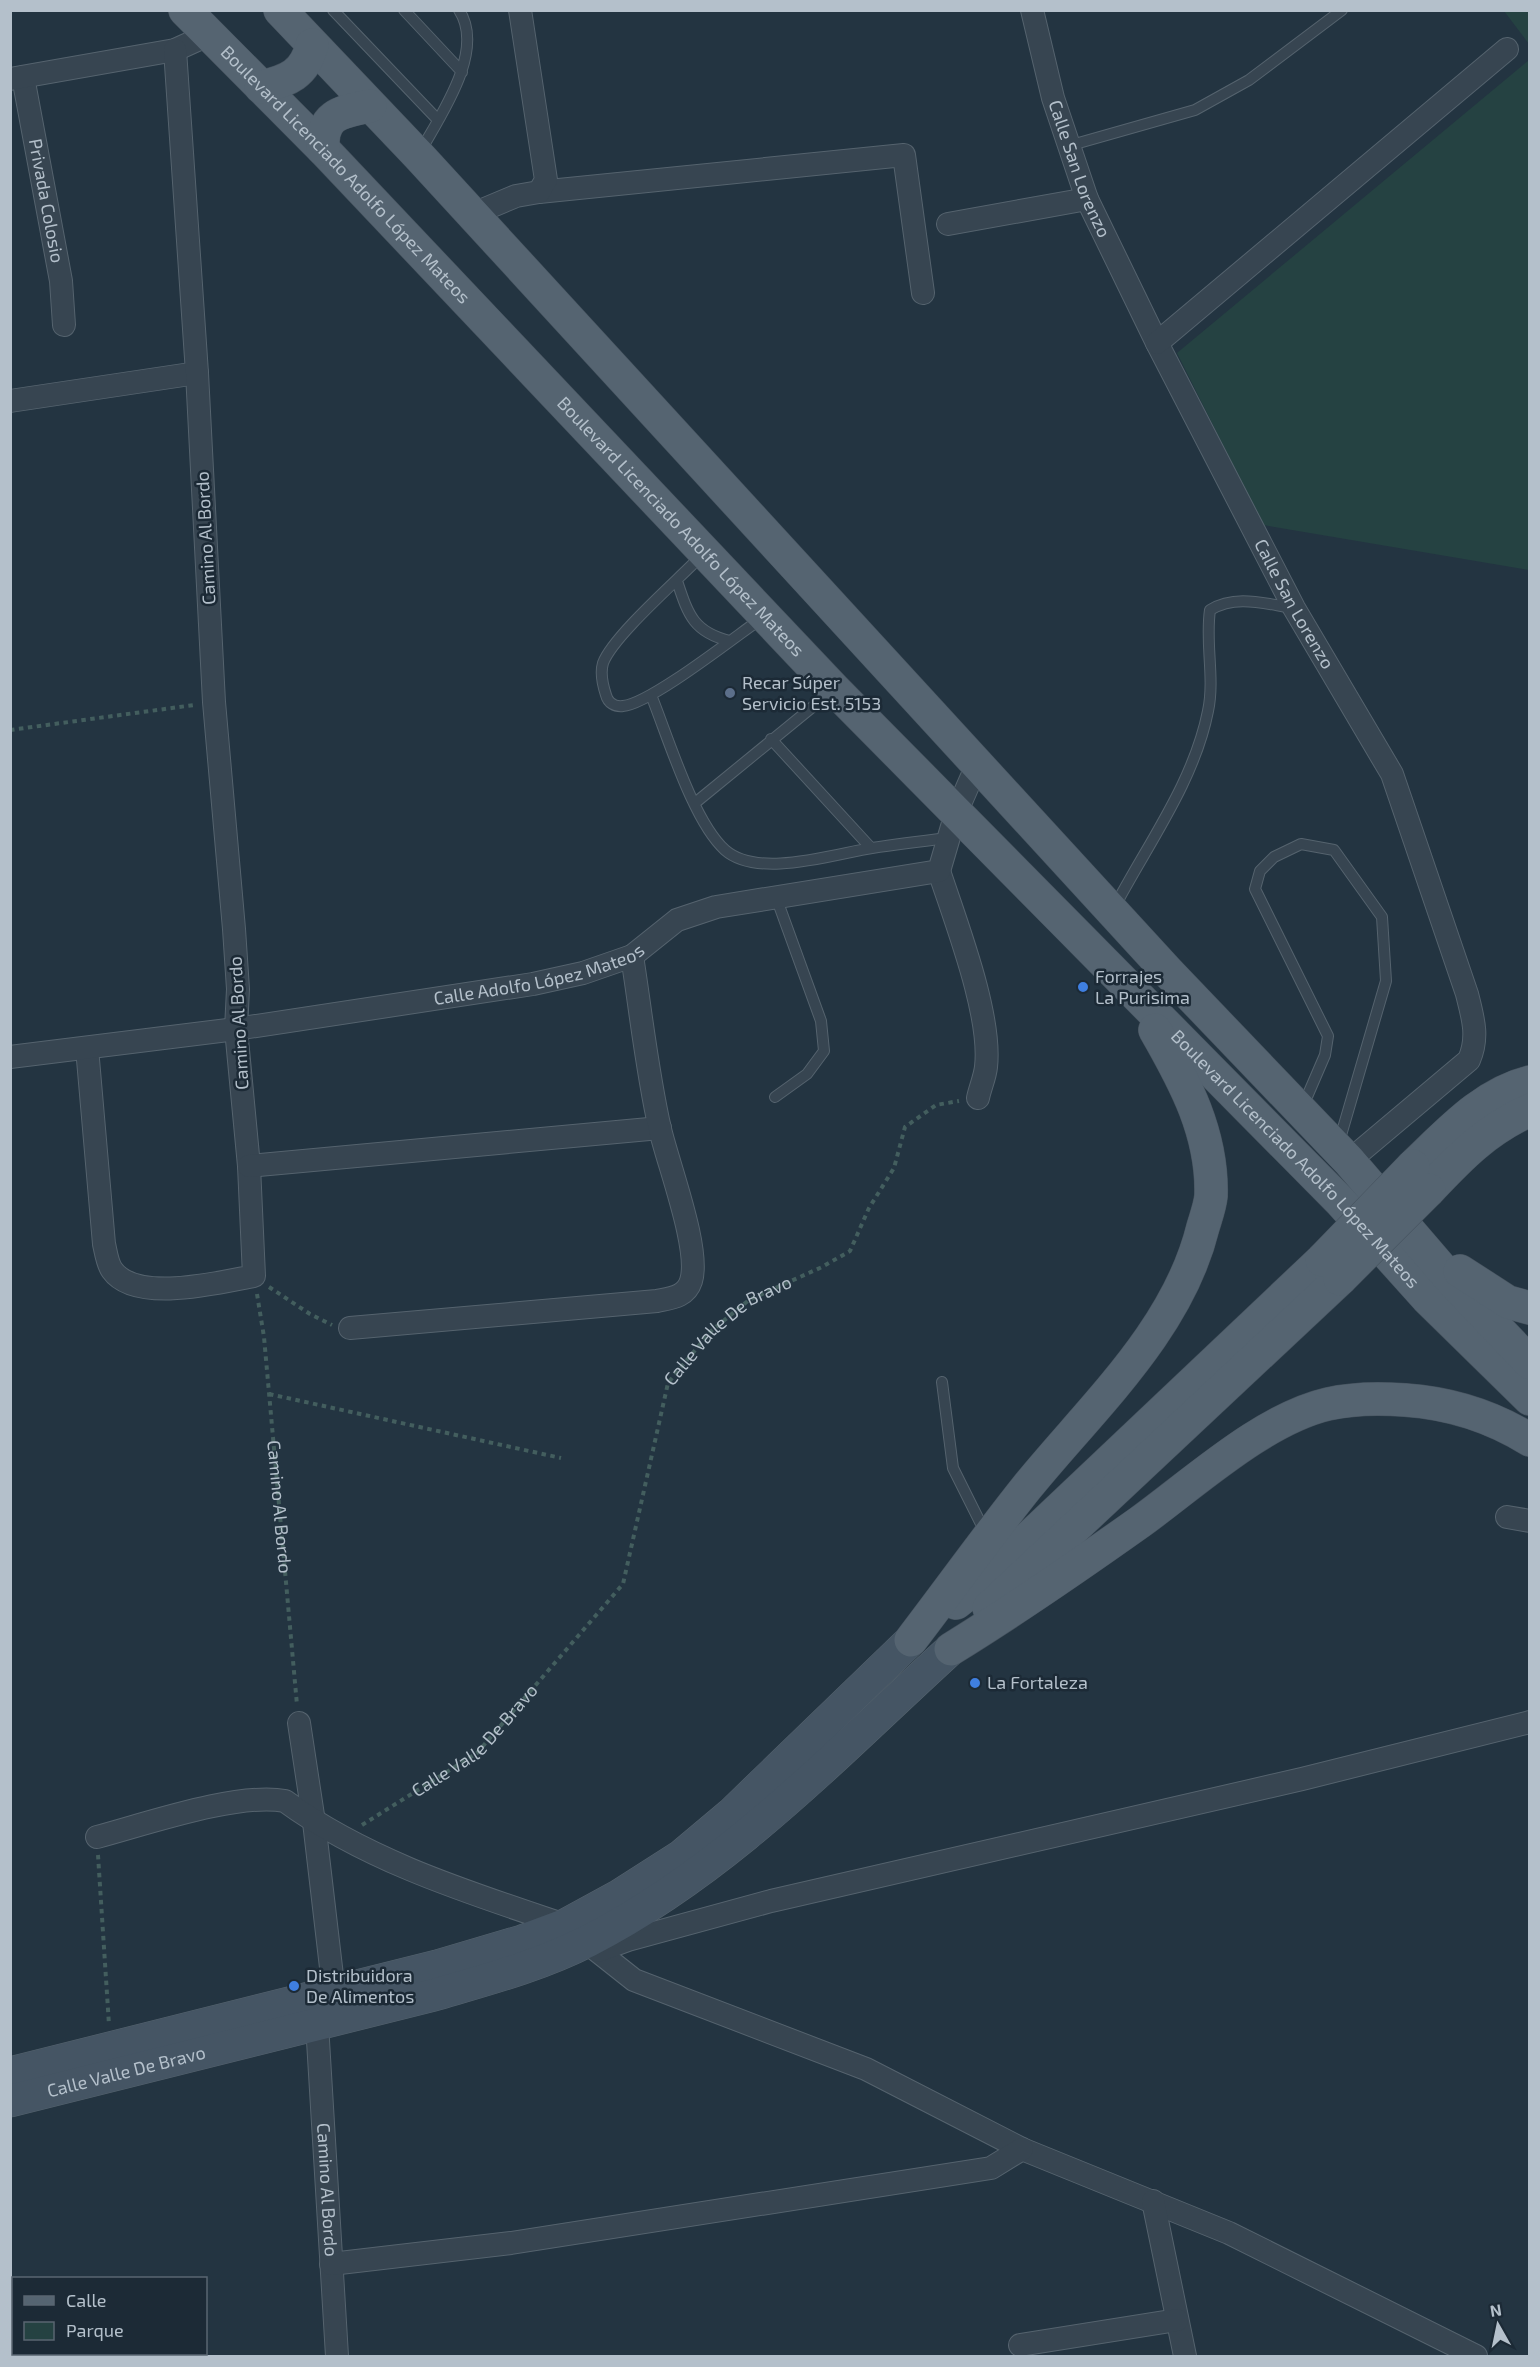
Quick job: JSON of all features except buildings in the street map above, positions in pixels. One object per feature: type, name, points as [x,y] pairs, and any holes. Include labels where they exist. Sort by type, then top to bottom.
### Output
[{"type":"main road","name":"Boulevard Licenciado Adolfo López Mateos","points":[[185,10],[323,149],[834,689],[952,825],[1131,989],[1340,1201],[1427,1298],[1530,1399]]},
{"type":"main road","name":"Boulevard Licenciado Adolfo López Mateos","points":[[280,10],[473,214],[977,765],[1343,1155],[1418,1242],[1530,1363]]},
{"type":"main road","points":[[261,87],[279,83],[302,70],[308,60],[312,45]]},
{"type":"main road","points":[[323,149],[322,136],[333,117],[343,111],[370,106]]},
{"type":"main road","points":[[911,1640],[1056,1451],[1132,1363],[1161,1322],[1196,1255],[1211,1197],[1205,1142],[1196,1105],[1131,989]]},
{"type":"main road","points":[[951,1649],[995,1602],[1421,1178],[1483,1103],[1509,1087],[1530,1082]]},
{"type":"main road","points":[[1421,1178],[1506,1120],[1530,1110]]},
{"type":"main road","points":[[1418,1242],[1508,1302],[1530,1308]]},
{"type":"main road","points":[[911,1640],[981,1583],[1331,1270]]},
{"type":"main road","points":[[951,1649],[1059,1580],[1228,1456],[1282,1422],[1326,1404],[1370,1398],[1425,1401],[1470,1412],[1514,1430],[1530,1440]]},
{"type":"main road","name":"Calle Valle De Bravo","points":[[10,2073],[334,1993],[501,1948],[583,1939],[620,1895],[681,1856],[723,1821],[911,1640]]},
{"type":"main road","name":"Calle Valle De Bravo","points":[[10,2101],[502,1976],[583,1939],[691,1879],[750,1834],[951,1649]]},
{"type":"street","points":[[520,10],[546,180],[538,192]]},
{"type":"street","name":"Calle San Lorenzo","points":[[1032,10],[1053,98],[1087,199],[1157,343],[1294,608],[1392,774],[1467,994],[1475,1029],[1475,1046],[1469,1060],[1343,1155]]},
{"type":"street","points":[[17,78],[175,50],[208,35]]},
{"type":"street","points":[[1157,343],[1507,49]]},
{"type":"street","name":"Camino Al Bordo","points":[[175,50],[197,374],[214,702],[235,949],[236,1029],[249,1166],[254,1276]]},
{"type":"street","name":"Privada Colosio","points":[[17,78],[61,281],[64,325]]},
{"type":"street","points":[[473,214],[516,196],[538,192],[904,155],[924,293]]},
{"type":"street","points":[[948,224],[1087,199]]},
{"type":"street","points":[[10,401],[197,374]]},
{"type":"street","points":[[977,765],[952,825],[939,871],[970,967],[981,1013],[986,1068],[978,1098]]},
{"type":"street","name":"Calle Adolfo López Mateos","points":[[10,1057],[236,1029],[533,984],[583,973],[632,956],[678,920],[716,907],[939,871]]},
{"type":"street","points":[[350,1328],[509,1316],[676,1298],[685,1291],[691,1281],[693,1268],[690,1240],[660,1128],[632,956]]},
{"type":"street","points":[[87,1048],[104,1244],[111,1270],[120,1278],[138,1285],[172,1289],[254,1276]]},
{"type":"street","points":[[249,1166],[660,1128]]},
{"type":"street","points":[[1508,1516],[1530,1521]]},
{"type":"street","points":[[583,1939],[628,1940],[782,1898],[1302,1779],[1530,1722]]},
{"type":"street","points":[[299,1723],[314,1822],[334,1993]]},
{"type":"street","points":[[97,1837],[236,1802],[260,1799],[285,1801],[341,1838],[583,1939],[634,1980],[866,2069],[1022,2149],[1229,2233],[1476,2356]]},
{"type":"street","name":"Camino Al Bordo","points":[[317,2024],[337,2356]]},
{"type":"street","points":[[331,2264],[511,2243],[980,2170],[992,2168],[1022,2149]]},
{"type":"street","points":[[1153,2201],[1185,2356]]},
{"type":"street","points":[[1020,2345],[1177,2320]]},
{"type":"lane","points":[[333,10],[438,120]]},
{"type":"lane","points":[[404,10],[462,72]]},
{"type":"lane","points":[[418,155],[462,72],[468,36],[459,10]]},
{"type":"lane","points":[[1068,146],[1195,110],[1249,80],[1342,10]]},
{"type":"lane","points":[[705,553],[620,638],[603,663],[607,699],[613,705],[623,706],[651,695],[765,616]]},
{"type":"lane","points":[[677,581],[691,617],[700,630],[710,636],[730,641]]},
{"type":"lane","points":[[1113,911],[1183,783],[1202,740],[1209,708],[1210,610],[1222,603],[1243,600],[1294,608]]},
{"type":"lane","points":[[694,803],[834,689]]},
{"type":"lane","points":[[651,695],[694,803],[712,835],[726,851],[737,858],[766,864],[814,860],[871,848],[952,825]]},
{"type":"lane","points":[[771,739],[871,848]]},
{"type":"lane","points":[[1301,1111],[1325,1055],[1328,1036],[1255,889],[1260,871],[1274,857],[1301,844],[1334,850],[1382,917],[1386,981],[1343,1155]]},
{"type":"lane","points":[[775,1097],[807,1074],[824,1051],[821,1022],[776,897]]},
{"type":"lane","points":[[942,1382],[953,1468],[988,1538]]},
{"type":"path","points":[[10,730],[214,702]]},
{"type":"path","name":"Calle Valle De Bravo","points":[[341,1838],[477,1753],[623,1584],[668,1383],[711,1331],[749,1300],[822,1268],[850,1251],[869,1208],[894,1168],[905,1127],[936,1105],[978,1098]]},
{"type":"path","points":[[254,1276],[310,1314],[337,1327],[350,1328]]},
{"type":"path","name":"Camino Al Bordo","points":[[254,1276],[269,1394],[299,1723]]},
{"type":"path","points":[[269,1394],[561,1458]]},
{"type":"path","points":[[97,1837],[110,2048]]},
{"type":"green space","points":[[1504,11],[1529,11],[1529,44]]},
{"type":"green space","points":[[1529,60],[1529,570],[1263,525],[1177,353]]},
{"type":"place","name":"Recar Súper Servicio Est. 5153","points":[[730,693]]},
{"type":"place","name":"Forrajes La Purisima","points":[[1083,987]]},
{"type":"place","name":"La Fortaleza","points":[[975,1683]]},
{"type":"place","name":"Distribuidora De Alimentos","points":[[294,1986]]}]
